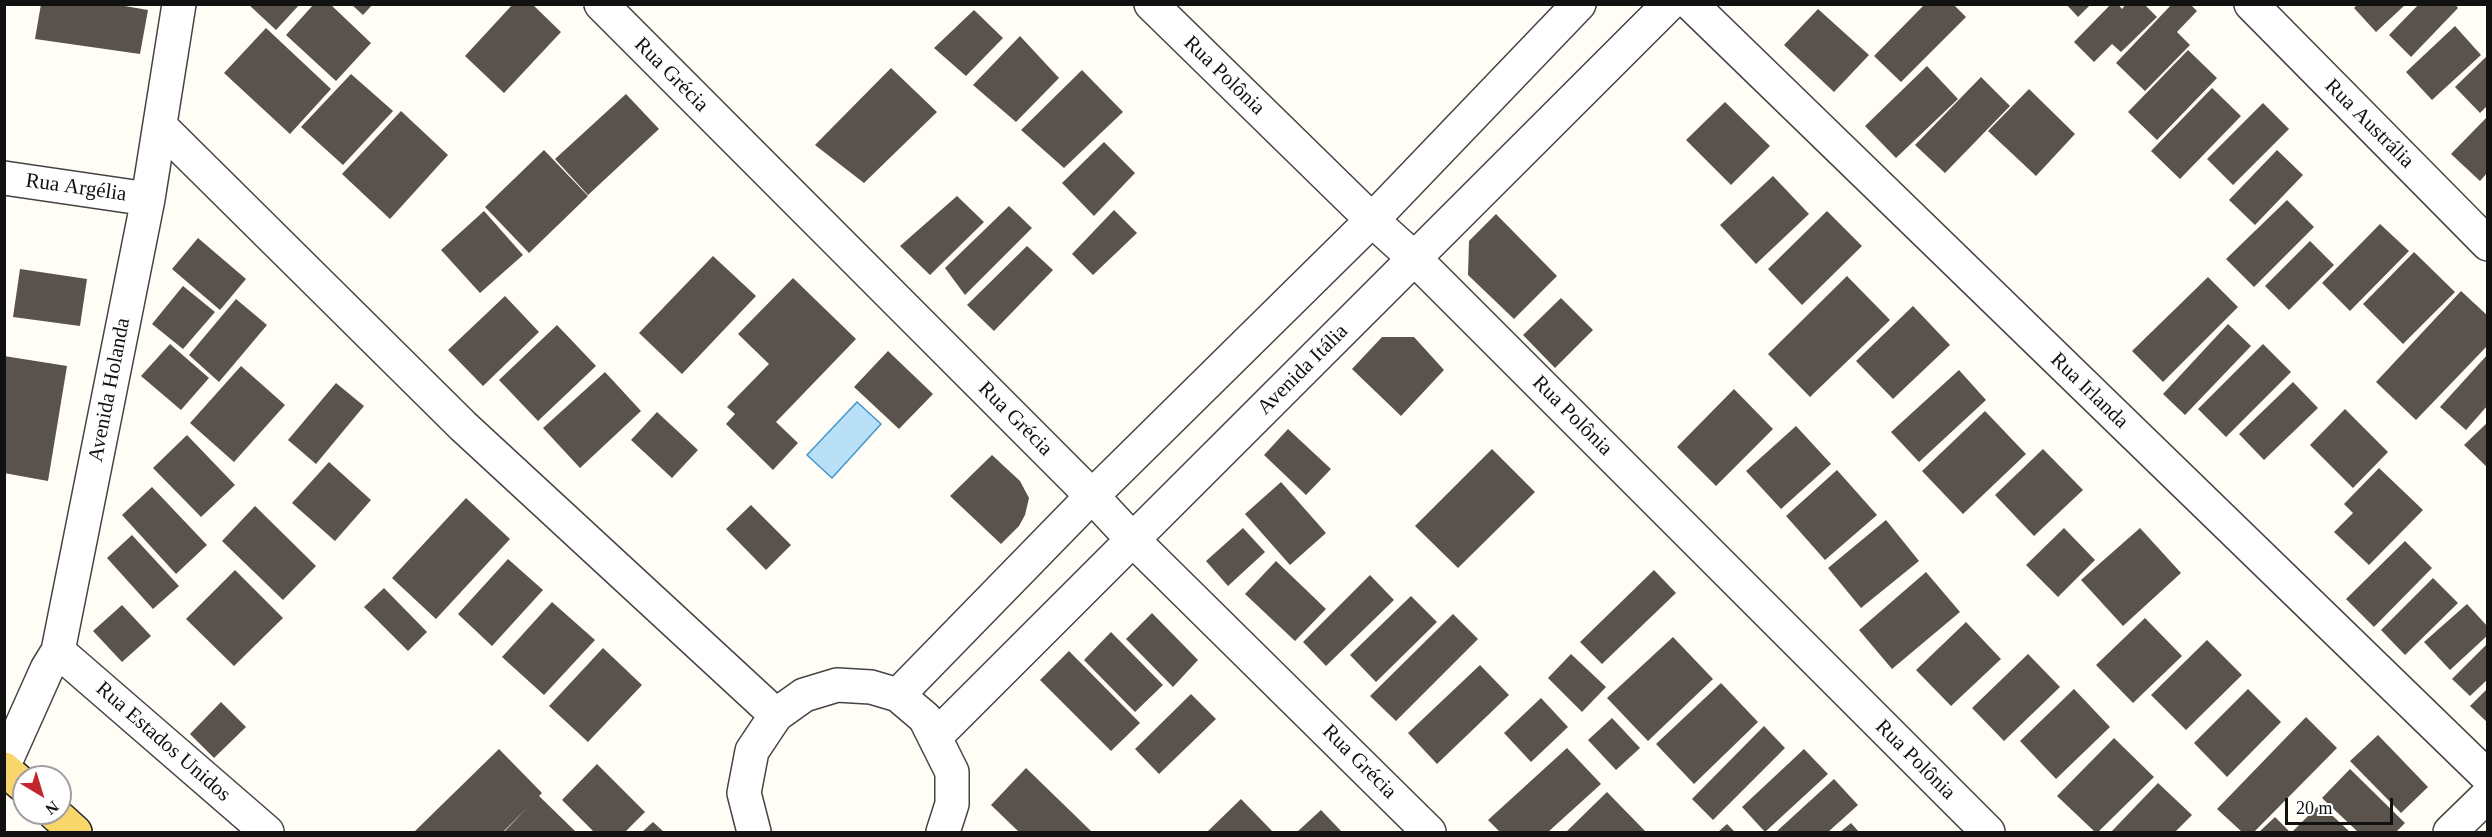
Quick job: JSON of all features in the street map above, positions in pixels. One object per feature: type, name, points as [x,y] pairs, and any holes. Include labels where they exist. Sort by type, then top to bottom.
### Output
[{"type":"street","name":"Avenida Holanda","points":[[4,767],[47,669],[58,651],[148,199],[179,4]]},
{"type":"street","name":"Rua Grécia","points":[[601,4],[1092,496],[1133,540],[1429,832]]},
{"type":"street","name":"Rua Polônia","points":[[1150,4],[1415,259],[1988,832]]},
{"type":"street","points":[[898,695],[1092,496],[1372,220],[1579,4]]},
{"type":"street","name":"Avenida Itália","points":[[936,736],[1670,4]]},
{"type":"street","name":"Rua Irlanda","points":[[1690,4],[2487,777]]},
{"type":"street","name":"Rua Austrália","points":[[2252,4],[2487,244]]},
{"type":"street","points":[[161,127],[463,426],[776,715]]},
{"type":"street","name":"Rua Argélia","points":[[4,178],[148,199]]},
{"type":"street","name":"Rua Estados Unidos","points":[[58,651],[267,832]]},
{"type":"street","points":[[754,832],[744,793],[752,751],[776,715],[804,695],[837,685],[871,687],[898,695],[926,718],[952,772],[952,804],[943,832]]},
{"type":"street","points":[[2451,832],[2487,795]]},
{"type":"water","points":[[857,402],[881,424],[832,478],[807,455]]},
{"type":"building","points":[[41,4],[113,4],[148,10],[140,54],[35,39]]},
{"type":"building","points":[[248,4],[300,4],[276,30]]},
{"type":"building","points":[[314,4],[330,4],[371,43],[336,81],[286,35]]},
{"type":"building","points":[[351,4],[373,4],[363,15]]},
{"type":"building","points":[[513,4],[532,4],[561,32],[504,93],[465,56]]},
{"type":"building","points":[[1925,4],[1953,4],[1966,17],[1901,82],[1874,56]]},
{"type":"building","points":[[2066,4],[2091,4],[2078,17]]},
{"type":"building","points":[[2111,4],[2118,4],[2122,9],[2126,4],[2144,4],[2157,17],[2121,52],[2112,44],[2094,62],[2074,42]]},
{"type":"building","points":[[2172,4],[2190,4],[2197,11],[2177,32],[2190,45],[2145,91],[2116,63]]},
{"type":"building","points":[[2358,4],[2406,4],[2376,32],[2354,8]]},
{"type":"building","points":[[2419,4],[2455,4],[2458,8],[2411,57],[2389,35]]},
{"type":"building","points":[[1818,9],[1869,55],[1834,92],[1784,45]]},
{"type":"building","points":[[974,10],[1003,38],[966,76],[934,48]]},
{"type":"building","points":[[2455,26],[2481,55],[2432,100],[2406,72]]},
{"type":"building","points":[[266,28],[331,89],[290,134],[224,73]]},
{"type":"building","points":[[1020,36],[1059,78],[1016,122],[973,85]]},
{"type":"building","points":[[2188,50],[2217,78],[2157,140],[2128,112]]},
{"type":"building","points":[[2488,55],[2488,105],[2480,113],[2455,87]]},
{"type":"building","points":[[1927,66],[1958,99],[1896,158],[1865,126]]},
{"type":"building","points":[[891,68],[937,112],[864,183],[815,145]]},
{"type":"building","points":[[1082,70],[1123,112],[1064,168],[1021,130]]},
{"type":"building","points":[[351,74],[393,111],[343,165],[301,127]]},
{"type":"building","points":[[1981,77],[2010,106],[1945,173],[1915,145]]},
{"type":"building","points":[[2212,88],[2241,116],[2180,179],[2151,151]]},
{"type":"building","points":[[2029,89],[2075,134],[2036,176],[1988,131]]},
{"type":"building","points":[[626,94],[659,129],[588,195],[555,159]]},
{"type":"building","points":[[1725,102],[1770,146],[1731,185],[1686,140]]},
{"type":"building","points":[[2263,103],[2289,129],[2233,185],[2207,159]]},
{"type":"building","points":[[401,111],[448,155],[390,219],[342,174]]},
{"type":"building","points":[[2488,116],[2488,172],[2480,181],[2451,154]]},
{"type":"building","points":[[1104,142],[1135,173],[1094,216],[1062,183]]},
{"type":"building","points":[[544,150],[588,196],[529,253],[485,207]]},
{"type":"building","points":[[2277,150],[2303,175],[2255,225],[2229,200]]},
{"type":"building","points":[[1773,176],[1809,214],[1756,264],[1720,225]]},
{"type":"building","points":[[957,196],[984,222],[930,275],[900,246]]},
{"type":"building","points":[[2287,200],[2314,227],[2254,287],[2226,259]]},
{"type":"building","points":[[1009,206],[1032,228],[965,295],[945,268]]},
{"type":"building","points":[[1114,210],[1137,233],[1093,275],[1072,254]]},
{"type":"building","points":[[484,211],[523,255],[480,293],[441,250]]},
{"type":"building","points":[[1827,211],[1862,246],[1802,305],[1768,269]]},
{"type":"building","points":[[1496,214],[1557,276],[1514,319],[1468,275],[1469,241]]},
{"type":"building","points":[[2380,224],[2409,251],[2350,311],[2322,283]]},
{"type":"building","points":[[198,238],[246,279],[220,310],[172,269]]},
{"type":"building","points":[[2310,241],[2334,265],[2289,310],[2265,286]]},
{"type":"building","points":[[1027,246],[1053,270],[994,331],[967,305]]},
{"type":"building","points":[[2414,252],[2455,292],[2403,344],[2363,304]]},
{"type":"building","points":[[713,256],[756,296],[682,374],[639,333]]},
{"type":"building","points":[[20,269],[87,279],[80,326],[13,317]]},
{"type":"building","points":[[1847,276],[1890,320],[1810,397],[1768,354]]},
{"type":"building","points":[[2208,277],[2238,307],[2163,382],[2132,351]]},
{"type":"building","points":[[793,278],[856,339],[776,422],[798,443],[773,470],[726,424],[735,414],[727,407],[769,364],[738,334]]},
{"type":"building","points":[[183,286],[215,312],[183,349],[152,324]]},
{"type":"building","points":[[2461,291],[2488,316],[2488,345],[2416,420],[2376,382]]},
{"type":"building","points":[[505,296],[539,332],[483,386],[448,350]]},
{"type":"building","points":[[1561,298],[1593,330],[1555,368],[1523,335]]},
{"type":"building","points":[[236,299],[267,325],[219,382],[189,355]]},
{"type":"building","points":[[1913,306],[1950,345],[1893,399],[1856,361]]},
{"type":"building","points":[[2228,324],[2251,346],[2185,415],[2163,394]]},
{"type":"building","points":[[557,325],[596,366],[538,421],[499,380]]},
{"type":"building","points":[[1382,337],[1414,337],[1444,370],[1401,416],[1352,369]]},
{"type":"building","points":[[170,344],[209,378],[181,410],[141,376]]},
{"type":"building","points":[[2263,344],[2291,372],[2226,437],[2198,409]]},
{"type":"building","points":[[888,351],[933,394],[899,429],[854,387]]},
{"type":"building","points":[[2488,354],[2488,405],[2466,430],[2440,407]]},
{"type":"building","points":[[4,356],[67,366],[48,481],[4,473]]},
{"type":"building","points":[[241,366],[285,405],[234,462],[190,423]]},
{"type":"building","points":[[1959,370],[1986,400],[1919,462],[1891,432]]},
{"type":"building","points":[[605,372],[641,411],[580,468],[543,428]]},
{"type":"building","points":[[2293,382],[2318,408],[2264,460],[2239,434]]},
{"type":"building","points":[[336,383],[364,406],[316,464],[288,440]]},
{"type":"building","points":[[1734,389],[1773,429],[1716,486],[1677,447]]},
{"type":"building","points":[[2345,409],[2388,452],[2353,488],[2310,445]]},
{"type":"building","points":[[1985,411],[2026,454],[1963,514],[1922,471]]},
{"type":"building","points":[[657,412],[698,450],[672,478],[631,440]]},
{"type":"building","points":[[2488,422],[2488,468],[2464,445]]},
{"type":"building","points":[[1796,426],[1831,464],[1781,509],[1746,471]]},
{"type":"building","points":[[1288,429],[1331,469],[1306,495],[1264,455]]},
{"type":"building","points":[[187,435],[235,485],[201,517],[153,468]]},
{"type":"building","points":[[1492,449],[1535,492],[1458,568],[1415,526]]},
{"type":"building","points":[[2043,449],[2083,490],[2034,536],[1995,495]]},
{"type":"building","points":[[992,455],[1020,481],[1029,498],[1025,515],[1019,526],[1001,544],[950,496]]},
{"type":"building","points":[[329,462],[371,500],[335,541],[292,503]]},
{"type":"building","points":[[2379,468],[2423,510],[2369,565],[2334,532],[2353,513],[2344,504]]},
{"type":"building","points":[[1837,470],[1877,515],[1825,560],[1786,516]]},
{"type":"building","points":[[1281,482],[1326,533],[1290,565],[1245,514]]},
{"type":"building","points":[[152,487],[207,545],[176,574],[122,515]]},
{"type":"building","points":[[466,498],[510,539],[436,619],[392,578]]},
{"type":"building","points":[[751,505],[791,545],[766,570],[726,529]]},
{"type":"building","points":[[255,506],[316,566],[283,600],[222,541]]},
{"type":"building","points":[[1886,520],[1919,561],[1861,608],[1828,568]]},
{"type":"building","points":[[1243,528],[1265,552],[1228,586],[1206,561]]},
{"type":"building","points":[[2064,528],[2095,560],[2058,597],[2026,565]]},
{"type":"building","points":[[2140,528],[2181,573],[2123,626],[2081,580]]},
{"type":"building","points":[[132,535],[179,586],[153,609],[107,558]]},
{"type":"building","points":[[2405,541],[2432,568],[2374,627],[2346,599]]},
{"type":"building","points":[[508,559],[543,590],[492,646],[458,614]]},
{"type":"building","points":[[1276,561],[1326,609],[1295,641],[1245,594]]},
{"type":"building","points":[[235,570],[283,618],[234,666],[186,619]]},
{"type":"building","points":[[1654,570],[1676,593],[1602,664],[1580,642]]},
{"type":"building","points":[[1926,572],[1960,612],[1892,669],[1859,630]]},
{"type":"building","points":[[1370,575],[1394,600],[1326,666],[1303,642]]},
{"type":"building","points":[[2433,578],[2458,603],[2405,655],[2381,630]]},
{"type":"building","points":[[384,588],[427,632],[408,651],[364,607]]},
{"type":"building","points":[[1411,596],[1437,622],[1376,682],[1350,655]]},
{"type":"building","points":[[552,602],[595,640],[544,695],[502,657]]},
{"type":"building","points":[[2467,604],[2488,627],[2488,635],[2450,670],[2424,642]]},
{"type":"building","points":[[122,605],[151,636],[122,662],[93,631]]},
{"type":"building","points":[[1152,613],[1198,660],[1173,687],[1126,639]]},
{"type":"building","points":[[1453,614],[1478,639],[1396,721],[1370,696]]},
{"type":"building","points":[[2145,618],[2182,656],[2133,703],[2096,665]]},
{"type":"building","points":[[1966,622],[2001,659],[1951,706],[1916,670]]},
{"type":"building","points":[[1111,632],[1163,685],[1135,712],[1084,660]]},
{"type":"building","points":[[1673,637],[1713,679],[1648,741],[1607,698]]},
{"type":"building","points":[[2207,640],[2242,675],[2186,730],[2151,695]]},
{"type":"building","points":[[2488,643],[2488,679],[2470,696],[2452,679]]},
{"type":"building","points":[[603,648],[642,685],[588,742],[549,706]]},
{"type":"building","points":[[1069,651],[1140,723],[1111,751],[1040,680]]},
{"type":"building","points":[[1571,654],[1606,687],[1582,712],[1548,678]]},
{"type":"building","points":[[2028,654],[2060,687],[2004,741],[1972,708]]},
{"type":"building","points":[[1480,665],[1509,695],[1437,764],[1408,733]]},
{"type":"building","points":[[1721,683],[1758,722],[1694,784],[1656,744]]},
{"type":"building","points":[[2488,688],[2488,723],[2470,706]]},
{"type":"building","points":[[2074,689],[2110,727],[2056,779],[2020,741]]},
{"type":"building","points":[[2248,689],[2281,722],[2227,777],[2194,743]]},
{"type":"building","points":[[1191,694],[1216,719],[1159,774],[1135,749]]},
{"type":"building","points":[[1541,698],[1568,727],[1531,762],[1504,733]]},
{"type":"building","points":[[221,702],[246,727],[214,758],[190,734]]},
{"type":"building","points":[[2306,717],[2337,748],[2254,832],[2242,832],[2217,809]]},
{"type":"building","points":[[1612,718],[1640,748],[1616,770],[1588,740]]},
{"type":"building","points":[[1764,726],[1785,748],[1713,820],[1692,799]]},
{"type":"building","points":[[2378,735],[2428,787],[2401,813],[2350,761]]},
{"type":"building","points":[[2114,738],[2154,777],[2098,832],[2095,832],[2057,796]]},
{"type":"building","points":[[1567,748],[1601,784],[1548,832],[1500,832],[1488,820]]},
{"type":"building","points":[[499,749],[542,793],[539,796],[576,832],[504,832],[528,807],[503,832],[414,832]]},
{"type":"building","points":[[1804,749],[1828,774],[1765,832],[1742,807]]},
{"type":"building","points":[[597,764],[645,812],[625,832],[594,832],[562,800]]},
{"type":"building","points":[[1026,768],[1091,831],[1019,832],[991,805]]},
{"type":"building","points":[[2350,769],[2405,823],[2396,832],[2358,832],[2322,798]]},
{"type":"building","points":[[1834,779],[1858,805],[1828,832],[1776,832]]},
{"type":"building","points":[[2158,783],[2192,815],[2175,832],[2111,832]]},
{"type":"building","points":[[1607,792],[1646,832],[1566,832]]},
{"type":"building","points":[[1241,799],[1273,832],[1207,832]]},
{"type":"building","points":[[2320,804],[2350,832],[2292,832]]},
{"type":"building","points":[[1321,810],[1342,832],[1297,832]]},
{"type":"building","points":[[2275,817],[2290,832],[2259,832]]},
{"type":"building","points":[[653,822],[664,832],[642,832]]},
{"type":"building","points":[[1851,823],[1859,832],[1840,832]]},
{"type":"building","points":[[1727,824],[1735,832],[1718,832]]}]
